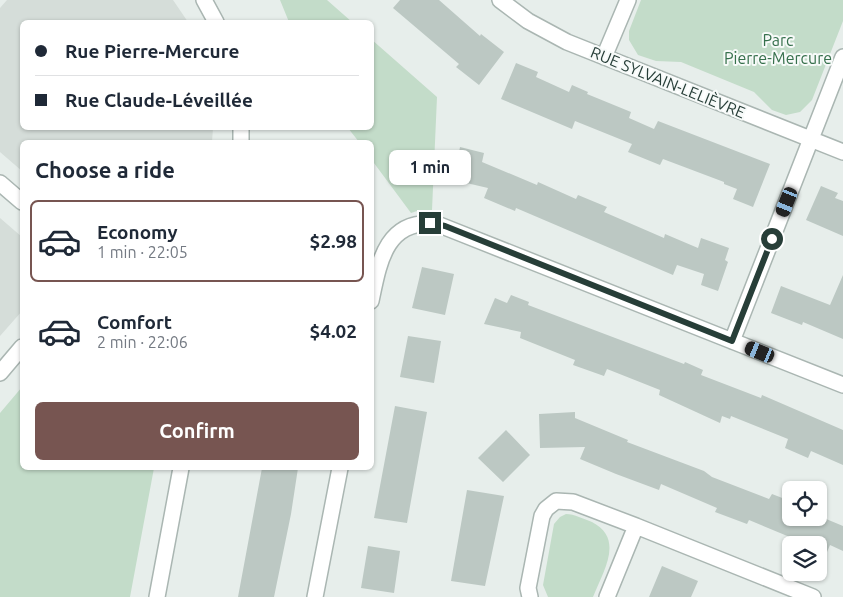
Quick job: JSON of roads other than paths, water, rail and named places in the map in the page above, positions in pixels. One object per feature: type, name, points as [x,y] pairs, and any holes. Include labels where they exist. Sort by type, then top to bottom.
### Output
[{"type":"street","points":[[204,0],[215,20]]},
{"type":"street","name":"RUE SYLVAIN-LELIÈVRE","points":[[500,0],[543,30],[604,57],[843,152]]},
{"type":"street","points":[[604,57],[628,0]]},
{"type":"street","points":[[732,341],[843,56]]},
{"type":"street","points":[[0,183],[20,200]]},
{"type":"street","points":[[374,287],[380,258],[393,238],[418,223],[438,224],[843,386]]},
{"type":"street","points":[[0,373],[20,349]]},
{"type":"street","points":[[157,597],[181,470]]},
{"type":"street","points":[[315,597],[340,470]]},
{"type":"street","points":[[530,597],[528,588],[542,516],[556,501],[573,502],[813,597]]},
{"type":"street","points":[[607,597],[636,526]]},
{"type":"park label","name":"Parc Pierre-Mercure","points":[[778,49]]}]
